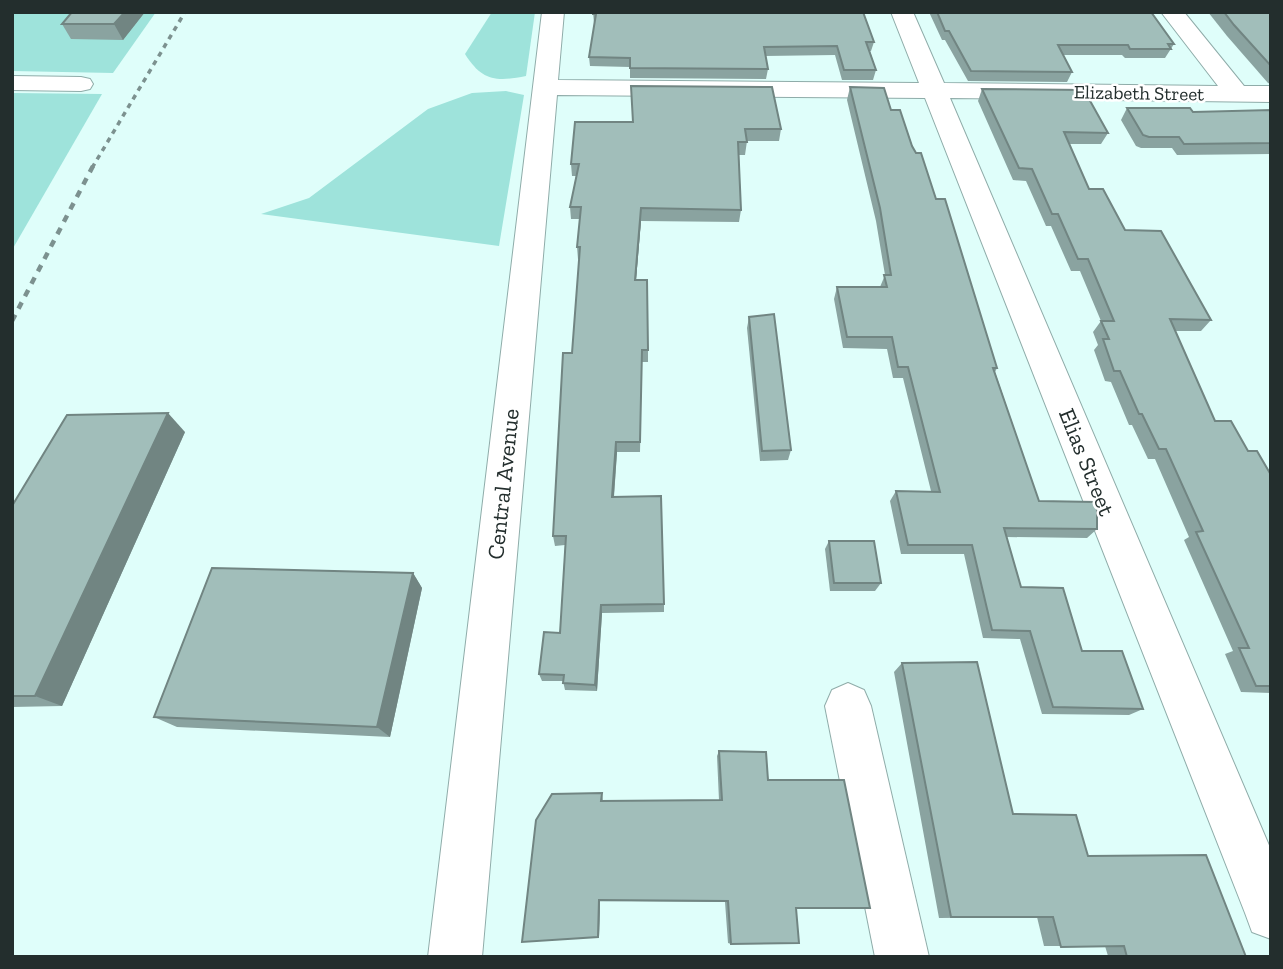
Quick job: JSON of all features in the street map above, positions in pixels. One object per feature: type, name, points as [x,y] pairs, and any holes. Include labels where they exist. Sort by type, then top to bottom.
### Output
[{"type":"street","name":"Central Avenue","points":[[455,957],[553,12]]},
{"type":"street","name":"Elias Street","points":[[902,12],[1271,913]]},
{"type":"street","points":[[1172,12],[1237,94]]},
{"type":"street","points":[[12,83],[81,84]]},
{"type":"street","name":"Elizabeth Street","points":[[544,87],[1271,94]]},
{"type":"street","points":[[848,706],[902,957]]},
{"type":"shaded area","points":[[12,12],[156,12],[113,73],[12,71]]},
{"type":"shaded area","points":[[492,12],[535,12],[526,76],[506,79],[491,77],[477,70],[465,54]]},
{"type":"shaded area","points":[[506,91],[524,95],[499,246],[261,214],[309,198],[428,109],[472,93]]},
{"type":"shaded area","points":[[12,93],[102,94],[12,250]]},
{"type":"building","points":[[72,12],[125,12],[114,24],[62,24]]},
{"type":"building","points":[[593,12],[863,12],[874,42],[866,42],[876,70],[844,70],[837,46],[764,47],[768,69],[630,68],[630,58],[589,57],[596,14]]},
{"type":"building","points":[[937,12],[1151,12],[1174,44],[1168,44],[1171,49],[1130,49],[1128,45],[1058,45],[1072,72],[971,71],[949,31],[945,31]]},
{"type":"building","points":[[1224,12],[1271,12],[1271,66],[1234,25]]},
{"type":"building","points":[[631,86],[772,87],[781,129],[745,129],[747,142],[738,142],[741,210],[641,208],[635,280],[647,280],[648,350],[642,350],[640,442],[616,442],[612,497],[661,496],[664,604],[601,605],[595,685],[563,683],[564,675],[539,674],[544,632],[560,633],[566,536],[553,536],[563,353],[572,353],[580,247],[577,247],[581,207],[570,207],[579,164],[571,164],[575,122],[633,122]]},
{"type":"building","points":[[850,87],[884,88],[891,110],[900,110],[912,146],[916,153],[921,153],[936,199],[945,199],[997,368],[993,368],[1039,501],[1095,502],[1097,529],[1004,528],[1021,587],[1063,588],[1082,651],[1122,651],[1143,709],[1053,707],[1030,631],[992,630],[972,545],[908,545],[896,491],[940,492],[908,367],[898,367],[892,337],[847,337],[837,287],[887,287],[884,275],[891,275],[880,208]]},
{"type":"building","points":[[982,89],[1084,90],[1108,133],[1064,132],[1089,189],[1103,189],[1125,230],[1161,231],[1211,320],[1170,319],[1215,421],[1231,421],[1248,451],[1257,451],[1271,475],[1271,686],[1256,686],[1239,648],[1249,648],[1196,532],[1203,531],[1166,449],[1159,449],[1142,414],[1139,414],[1120,371],[1114,371],[1103,339],[1109,339],[1101,321],[1114,321],[1088,259],[1078,259],[1058,214],[1052,214],[1032,169],[1019,168]]},
{"type":"building","points":[[1127,108],[1190,108],[1193,112],[1271,110],[1271,143],[1184,144],[1179,137],[1149,137],[1143,135]]},
{"type":"building","points":[[774,314],[791,450],[762,451],[749,317]]},
{"type":"building","points":[[168,413],[35,696],[12,696],[12,506],[67,415]]},
{"type":"building","points":[[829,541],[874,541],[881,583],[834,583]]},
{"type":"building","points":[[212,568],[413,573],[377,727],[154,717]]},
{"type":"building","points":[[977,662],[1013,814],[1076,815],[1088,856],[1206,855],[1246,957],[1127,957],[1124,946],[1061,947],[1053,917],[951,917],[902,663]]},
{"type":"building","points":[[719,751],[766,752],[768,780],[844,780],[870,908],[796,908],[799,943],[731,944],[728,901],[599,900],[598,937],[522,942],[536,820],[552,794],[602,793],[601,801],[722,800]]},
{"type":"railway","points":[[92,168],[185,12]]},
{"type":"railway","points":[[12,321],[93,166]]}]
